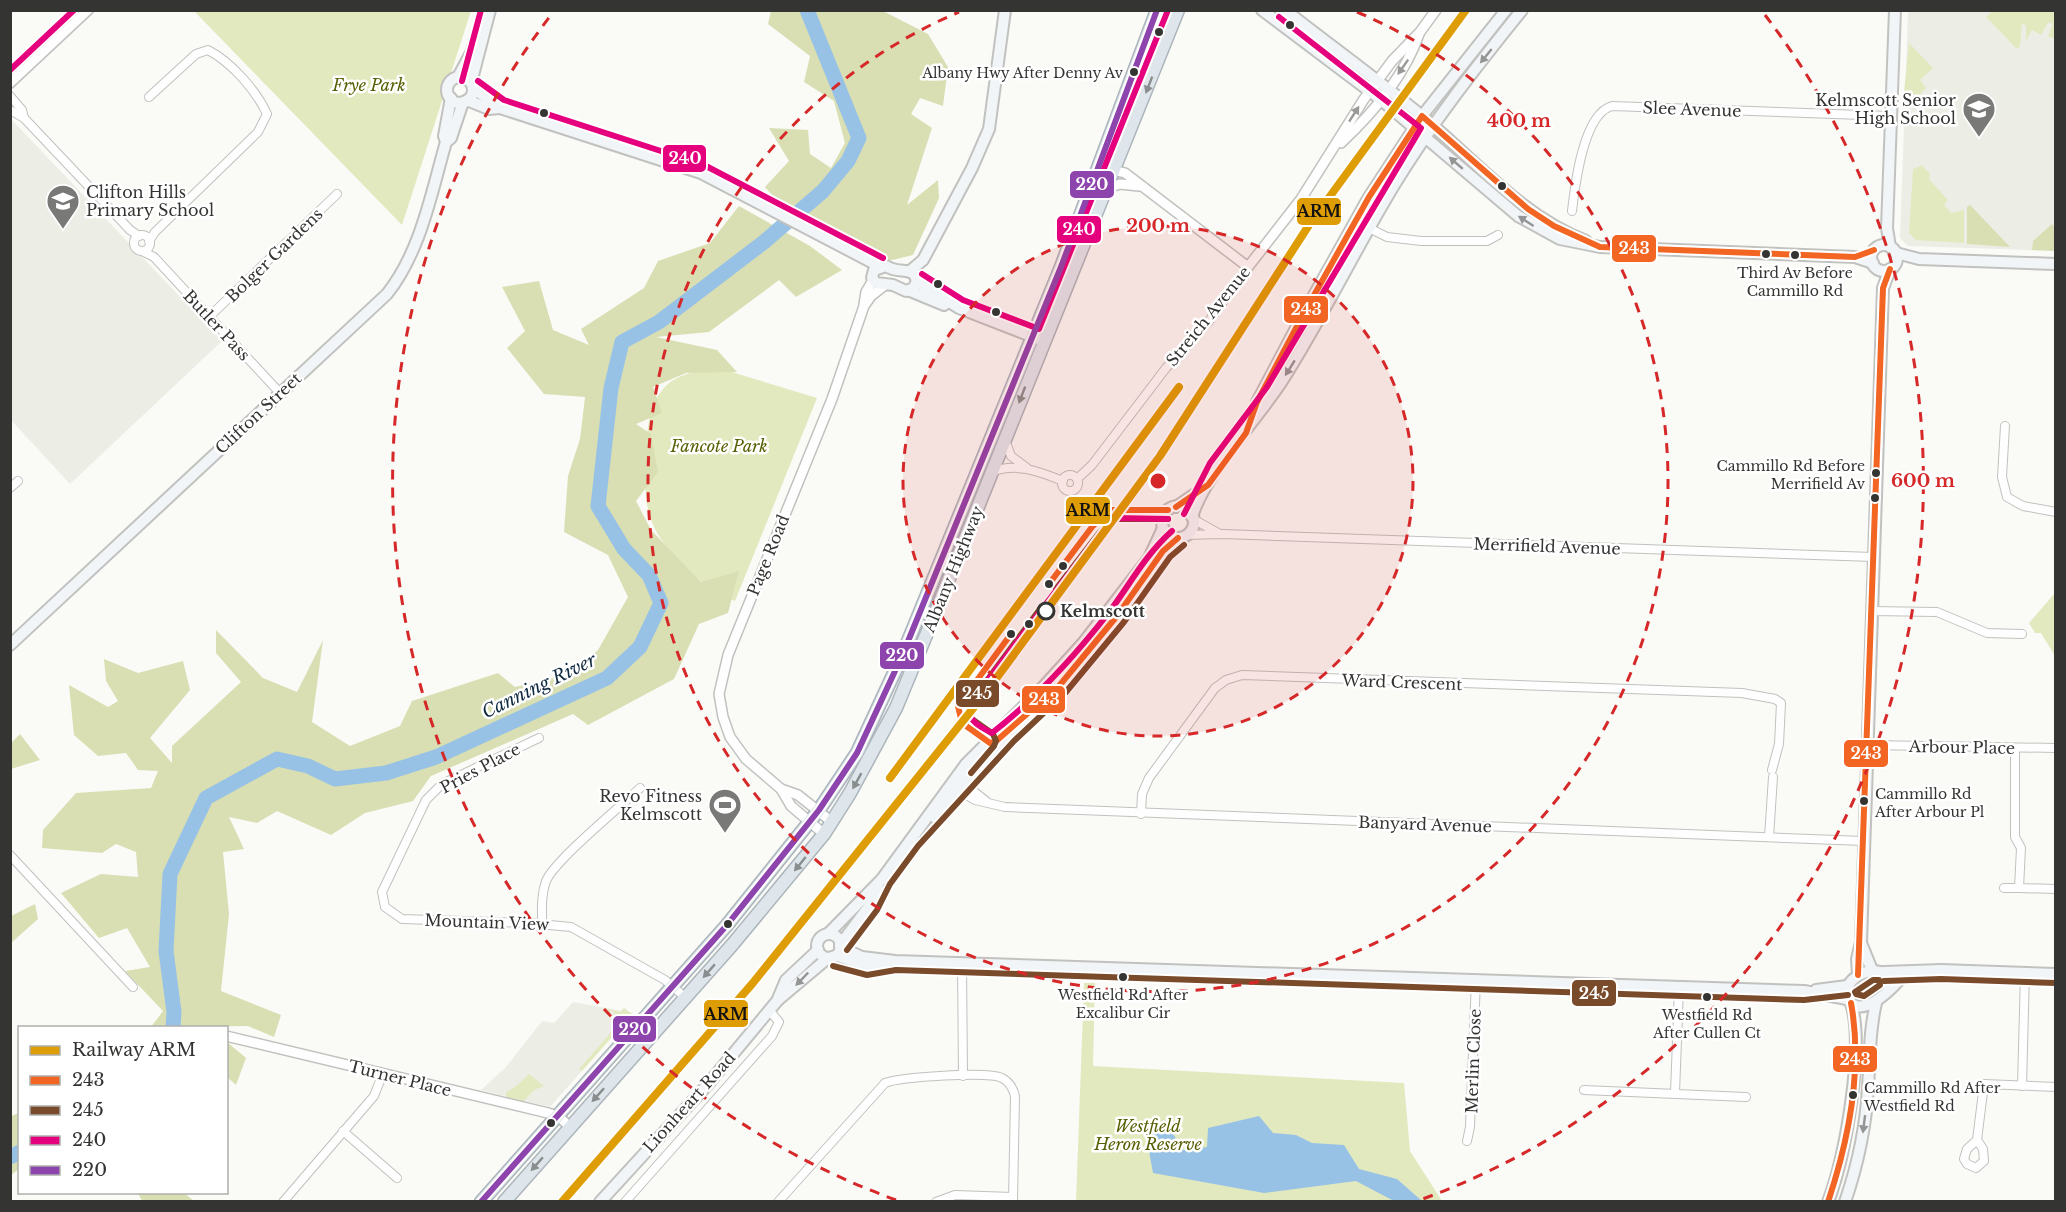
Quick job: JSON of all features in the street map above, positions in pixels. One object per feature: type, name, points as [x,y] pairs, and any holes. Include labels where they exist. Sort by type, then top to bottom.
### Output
[{"type":"highway","name":"Albany Highway","points":[[481,1202],[727,926],[819,810],[845,772],[871,726],[921,610],[1091,187],[1157,10]]},
{"type":"highway","name":"Albany Highway","points":[[504,1202],[569,1126],[686,998],[832,822],[896,708],[1178,10]]},
{"type":"highway","points":[[921,610],[934,616]]},
{"type":"main road","points":[[484,10],[471,51],[458,77],[449,84],[448,91],[451,98],[489,109],[500,108]]},
{"type":"main road","points":[[465,101],[472,95],[472,85],[490,10]]},
{"type":"main road","points":[[458,77],[465,78],[500,108],[680,165],[778,212],[855,255],[875,273],[878,284],[893,285],[904,291],[913,280],[970,172],[989,129],[1005,10]]},
{"type":"main road","points":[[1262,10],[1370,91],[1530,224],[1560,239],[1600,247],[1855,257],[1885,249],[1919,259],[2055,264]]},
{"type":"main road","points":[[1285,10],[1422,116],[1539,217],[1600,247]]},
{"type":"main road","points":[[1246,433],[1257,402],[1355,221],[1422,116],[1506,10]]},
{"type":"main road","points":[[957,784],[1068,675],[1117,616],[1163,551],[1192,529],[1196,504],[1294,361],[1369,228],[1426,137],[1522,10]]},
{"type":"main road","points":[[1875,266],[1885,249],[1887,228],[1895,10]]},
{"type":"main road","name":"Clifton Street","points":[[10,645],[387,294],[415,247],[446,142],[444,136],[451,98]]},
{"type":"main road","name":"Clifton Street","points":[[446,142],[451,138],[465,101]]},
{"type":"main road","points":[[1858,975],[1883,288],[1897,259],[1885,249]]},
{"type":"main road","points":[[1855,257],[1875,266],[1892,268],[1919,259]]},
{"type":"main road","points":[[875,273],[886,266],[913,280],[936,303],[959,308],[1044,341]]},
{"type":"main road","points":[[1875,266],[1883,288]]},
{"type":"main road","points":[[895,961],[867,966],[838,956],[830,958],[818,950],[819,940],[828,934],[882,879],[957,784],[987,741],[1045,685],[1083,643],[1149,558],[1163,528],[1165,513],[1208,485]]},
{"type":"main road","points":[[1176,507],[1186,509],[1193,518]]},
{"type":"main road","points":[[1163,528],[1169,535],[1182,537]]},
{"type":"main road","points":[[987,741],[995,742],[1027,717]]},
{"type":"main road","points":[[830,958],[870,904],[882,879]]},
{"type":"main road","points":[[828,934],[836,937],[840,946],[862,957],[895,961],[1679,987],[1804,991],[1847,986],[1858,975],[1872,970],[1905,973],[1941,970],[2055,974]]},
{"type":"main road","points":[[1861,942],[1872,970]]},
{"type":"main road","name":"Lionheart Road","points":[[773,1006],[786,980],[818,950]]},
{"type":"main road","name":"Lionheart Road","points":[[600,1202],[709,1083],[773,1006],[830,958]]},
{"type":"main road","points":[[1884,972],[1889,979],[1889,988]]},
{"type":"main road","points":[[1845,1202],[1862,1141],[1868,1090],[1871,1023],[1876,1003],[1905,973]]},
{"type":"main road","points":[[1828,1202],[1843,1152],[1850,1110],[1856,1024],[1847,986]]},
{"type":"main road","points":[[1804,991],[1863,1006],[1876,1003]]},
{"type":"street","points":[[10,83],[88,10]]},
{"type":"street","name":"Streich Avenue","points":[[1334,149],[1380,99],[1407,61],[1420,32],[1436,10]]},
{"type":"street","name":"Streich Avenue","points":[[1077,479],[1092,465],[1166,368],[1209,321],[1301,200],[1370,91],[1409,40],[1420,32]]},
{"type":"street","points":[[143,240],[155,232],[258,132],[267,114],[260,99],[220,56],[208,50],[196,54],[149,97]]},
{"type":"street","name":"Butler Pass","points":[[10,96],[22,110],[24,118]]},
{"type":"street","name":"Slee Avenue","points":[[1572,212],[1579,163],[1595,118],[1603,108],[1624,106],[1890,116]]},
{"type":"street","name":"Butler Pass","points":[[10,110],[24,118],[130,230],[143,240],[154,257],[280,393]]},
{"type":"street","points":[[1091,187],[1109,169],[1115,168],[1135,178],[1139,186],[1248,267]]},
{"type":"street","points":[[1107,188],[1120,184],[1139,186]]},
{"type":"street","name":"Bolger Gardens","points":[[210,316],[337,194]]},
{"type":"street","points":[[1355,221],[1387,237],[1421,241],[1487,242],[1498,235]]},
{"type":"street","name":"Butler Pass","points":[[143,240],[136,248],[154,257]]},
{"type":"street","name":"Page Road","points":[[824,834],[791,806],[781,789],[746,759],[730,737],[721,709],[721,681],[737,632],[832,399],[864,306],[866,292],[875,273]]},
{"type":"street","name":"Page Road","points":[[864,306],[885,285]]},
{"type":"street","points":[[2005,426],[2002,477],[2007,497],[2023,506],[2055,512]]},
{"type":"street","points":[[1005,439],[1011,456],[1027,468],[1063,481]]},
{"type":"street","points":[[992,472],[1003,467],[1027,468]]},
{"type":"street","points":[[1070,475],[1077,479],[1077,487],[1071,491],[1064,488],[1063,481],[1070,475]]},
{"type":"street","points":[[10,488],[18,481]]},
{"type":"street","name":"Merrifield Avenue","points":[[1193,518],[1204,527],[1222,534]]},
{"type":"street","name":"Merrifield Avenue","points":[[1182,537],[1222,534],[1873,557]]},
{"type":"street","points":[[1871,610],[1937,612],[1987,633],[2022,634]]},
{"type":"street","name":"Ward Crescent","points":[[1141,814],[1142,794],[1149,778],[1215,688],[1233,677],[1742,693],[1775,699],[1781,703],[1769,837]]},
{"type":"street","name":"Pries Place","points":[[383,902],[382,892],[426,800],[442,784],[539,738]]},
{"type":"street","name":"Arbour Place","points":[[1868,745],[2055,748]]},
{"type":"street","points":[[2015,748],[2015,837],[2021,848],[2019,888]]},
{"type":"street","name":"Banyard Avenue","points":[[957,784],[988,803],[1005,807],[1863,841]]},
{"type":"street","points":[[542,923],[542,897],[547,879],[560,863],[640,789]]},
{"type":"street","name":"Page Road","points":[[781,789],[798,795],[832,822]]},
{"type":"street","points":[[10,855],[133,987]]},
{"type":"street","points":[[2004,888],[2055,889]]},
{"type":"street","name":"Mountain View","points":[[383,902],[389,911],[402,919],[542,923],[571,927],[673,986],[686,998]]},
{"type":"street","points":[[962,963],[963,1076]]},
{"type":"street","points":[[2022,1086],[2025,973]]},
{"type":"street","name":"Merlin Close","points":[[1467,1141],[1470,1127],[1476,980]]},
{"type":"street","points":[[1675,1093],[1679,987]]},
{"type":"street","points":[[625,1202],[772,1036],[779,1022],[773,1006]]},
{"type":"street","name":"Turner Place","points":[[228,1036],[558,1116],[569,1126]]},
{"type":"street","points":[[283,1202],[374,1096],[383,1073]]},
{"type":"street","points":[[778,1202],[885,1083],[897,1079],[999,1077],[1013,1089],[1016,1102],[1013,1199],[956,1195],[936,1202]]},
{"type":"street","points":[[1977,1140],[1984,1084],[2055,1087]]},
{"type":"street","points":[[1584,1090],[1746,1097]]},
{"type":"street","points":[[343,1131],[397,1178]]},
{"type":"shaded area","name":"Kelmscott Senior High School","points":[[1908,11],[2055,11],[2055,251],[1908,246],[1900,238]]},
{"type":"shaded area","name":"Clifton Hills Primary School","points":[[11,119],[222,341],[70,484],[11,420]]},
{"type":"shaded area","points":[[573,1002],[633,1013],[550,1107],[481,1090],[506,1067],[542,1021],[554,1023]]},
{"type":"green space","name":"Frye Park","points":[[194,11],[471,11],[402,225]]},
{"type":"green space","points":[[771,11],[883,11],[928,34],[948,67],[943,106],[920,98],[911,114],[932,128],[907,205],[938,180],[939,198],[913,255],[884,262],[779,203],[765,187],[789,161],[769,128],[808,130],[810,154],[831,168],[845,143],[834,101],[804,82],[810,56],[768,24]]},
{"type":"green space","points":[[1992,11],[2055,11],[2055,39],[2048,36],[2053,24],[2048,22],[2041,35],[2032,30],[2026,41],[2026,25],[2022,24],[2020,46],[2017,49],[1986,17]]},
{"type":"green space","points":[[1909,43],[1933,68],[1920,80],[1926,88],[1919,95],[1904,92]]},
{"type":"green space","points":[[1922,165],[1930,174],[1929,179],[1948,200],[1944,205],[1951,213],[1964,210],[1964,243],[1916,240],[1909,233],[1913,169]]},
{"type":"green space","points":[[1970,205],[2010,247],[1967,244],[1967,207]]},
{"type":"green space","points":[[739,206],[810,246],[842,270],[796,297],[779,280],[709,332],[656,337],[717,350],[737,372],[686,373],[653,387],[662,413],[636,424],[651,434],[658,472],[636,501],[651,530],[701,582],[739,571],[728,613],[699,624],[674,679],[588,725],[573,714],[431,776],[413,801],[365,813],[331,835],[277,811],[257,823],[229,817],[244,849],[223,852],[229,914],[221,991],[281,1015],[274,1037],[248,1026],[152,1026],[163,1011],[125,971],[150,967],[127,928],[99,938],[61,893],[101,874],[138,877],[136,852],[116,844],[102,853],[42,848],[43,830],[76,793],[151,788],[158,771],[138,770],[126,753],[98,756],[74,735],[69,685],[108,707],[118,701],[106,681],[104,659],[138,673],[183,661],[190,690],[150,738],[172,763],[172,746],[241,682],[216,653],[216,630],[263,678],[297,692],[323,640],[312,722],[350,746],[400,726],[412,701],[498,673],[515,687],[569,674],[598,650],[628,597],[608,555],[564,532],[568,476],[580,439],[585,397],[544,394],[507,348],[525,331],[502,287],[539,281],[553,330],[589,345],[581,329],[644,288],[658,261],[710,243]]},
{"type":"green space","points":[[2052,224],[2055,228],[2055,251],[2032,250],[2033,241]]},
{"type":"green space","name":"Fancote Park","points":[[725,370],[817,398],[735,601],[707,587],[670,551],[652,523],[645,479],[648,425],[660,392],[672,381],[685,375]]},
{"type":"green space","points":[[2055,593],[2055,656],[2041,633],[2035,633],[2029,623]]},
{"type":"green space","points":[[20,734],[40,760],[11,769],[11,743]]},
{"type":"green space","points":[[35,904],[38,919],[11,943],[11,916]]},
{"type":"green space","name":"Westfield Heron Reserve","points":[[1084,983],[1095,983],[1093,1066],[1404,1083],[1410,1151],[1442,1201],[1076,1202]]},
{"type":"green space","points":[[605,1008],[620,1012],[624,1008],[632,1014],[582,1071],[579,1069],[621,1021],[611,1010],[608,1013]]},
{"type":"green space","points":[[228,1043],[246,1058],[236,1085],[228,1078]]},
{"type":"green space","points":[[529,1074],[544,1086],[534,1090],[523,1102],[506,1098],[506,1092]]},
{"type":"green space","points":[[18,1113],[18,1170],[11,1175],[11,1116]]},
{"type":"green space","points":[[138,1194],[185,1194],[194,1201],[142,1201]]},
{"type":"water","points":[[1259,1116],[1273,1133],[1296,1135],[1312,1143],[1344,1145],[1359,1169],[1397,1179],[1422,1201],[1394,1201],[1356,1181],[1264,1193],[1153,1173],[1145,1129],[1169,1127],[1183,1150],[1207,1147],[1208,1128]]},
{"type":"waterway","name":"Canning River","points":[[173,1026],[174,1012],[166,951],[170,874],[206,798],[277,759],[308,766],[335,779],[386,773],[436,757],[607,678],[640,647],[661,603],[649,575],[624,549],[598,506],[611,388],[622,342],[659,322],[764,242],[823,191],[848,161],[859,138],[807,10]]},
{"type":"waterway","name":"Canning River","points":[[10,1157],[18,1153]]},
{"type":"rail line","name":"ARM","points":[[562,1202],[752,984],[987,691],[1160,456],[1309,225],[1466,10]]},
{"type":"rail line","name":"ARM","points":[[890,778],[1179,387]]},
{"type":"transit line","name":"240","points":[[10,70],[74,10]]},
{"type":"transit line","name":"240","points":[[462,81],[481,10]]},
{"type":"transit line","name":"220","points":[[481,1202],[727,925],[819,810],[857,753],[902,656],[1061,267],[1157,10]]},
{"type":"transit line","name":"240","points":[[922,274],[963,300],[1039,329],[1168,10]]},
{"type":"transit line","name":"240","points":[[1184,514],[1210,463],[1267,387],[1421,128],[1279,17]]},
{"type":"transit line","name":"240","points":[[478,81],[504,100],[704,165],[883,258]]},
{"type":"transit line","name":"243","points":[[1176,507],[1208,485],[1246,433],[1257,402],[1303,315],[1369,197],[1422,116],[1528,209],[1554,226],[1600,247],[1855,257],[1874,250]]},
{"type":"transit line","name":"243","points":[[1858,975],[1883,288],[1890,269]]},
{"type":"transit line","name":"243","points":[[1049,584],[1092,527],[1109,510],[1168,510]]},
{"type":"transit line","name":"240","points":[[1168,519],[1115,518],[1107,524],[968,706],[970,716],[976,723],[992,733],[1040,691],[1097,628],[1146,559],[1172,531]]},
{"type":"transit line","name":"245","points":[[1056,589],[1099,533],[1113,519],[1168,519]]},
{"type":"transit line","name":"243","points":[[1011,634],[958,706],[962,723],[990,743],[995,742],[1059,686],[1117,616],[1163,551],[1178,538]]},
{"type":"transit line","name":"245","points":[[847,950],[877,910],[890,884],[918,846],[1014,741],[1066,692],[1124,622],[1170,557],[1184,545]]},
{"type":"transit line","name":"245","points":[[971,773],[996,741],[993,734],[969,717],[968,706],[1040,609]]},
{"type":"transit line","name":"245","points":[[833,966],[867,975],[896,970],[1804,1000],[1848,995]]},
{"type":"transit line","name":"245","points":[[1884,981],[1941,979],[2056,983]]},
{"type":"transit line","name":"245","points":[[1873,980],[1879,980],[1880,985],[1864,996],[1856,994],[1855,992],[1873,980]]},
{"type":"transit line","name":"243","points":[[1828,1202],[1848,1128],[1855,1078],[1851,1003]]},
{"type":"place","name":"Albany Hwy After Denny Av","points":[[1134,72]]},
{"type":"place","name":"Kelmscott Senior High School","points":[[1979,138]]},
{"type":"place","name":"Clifton Hills Primary School","points":[[63,230]]},
{"type":"place","name":"Third Av Before Cammillo Rd","points":[[1795,255]]},
{"type":"place","name":"Cammillo Rd Before Merrifield Av","points":[[1876,473]]},
{"type":"place","name":"Kelmscott","points":[[1046,611]]},
{"type":"place","name":"Cammillo Rd After Arbour Pl","points":[[1864,801]]},
{"type":"place","name":"Revo Fitness Kelmscott","points":[[725,834]]},
{"type":"place","name":"Westfield Rd After Excalibur Cir","points":[[1123,977]]},
{"type":"place","name":"Westfield Rd After Cullen Ct","points":[[1707,997]]},
{"type":"place","name":"Cammillo Rd After Westfield Rd","points":[[1853,1095]]}]
